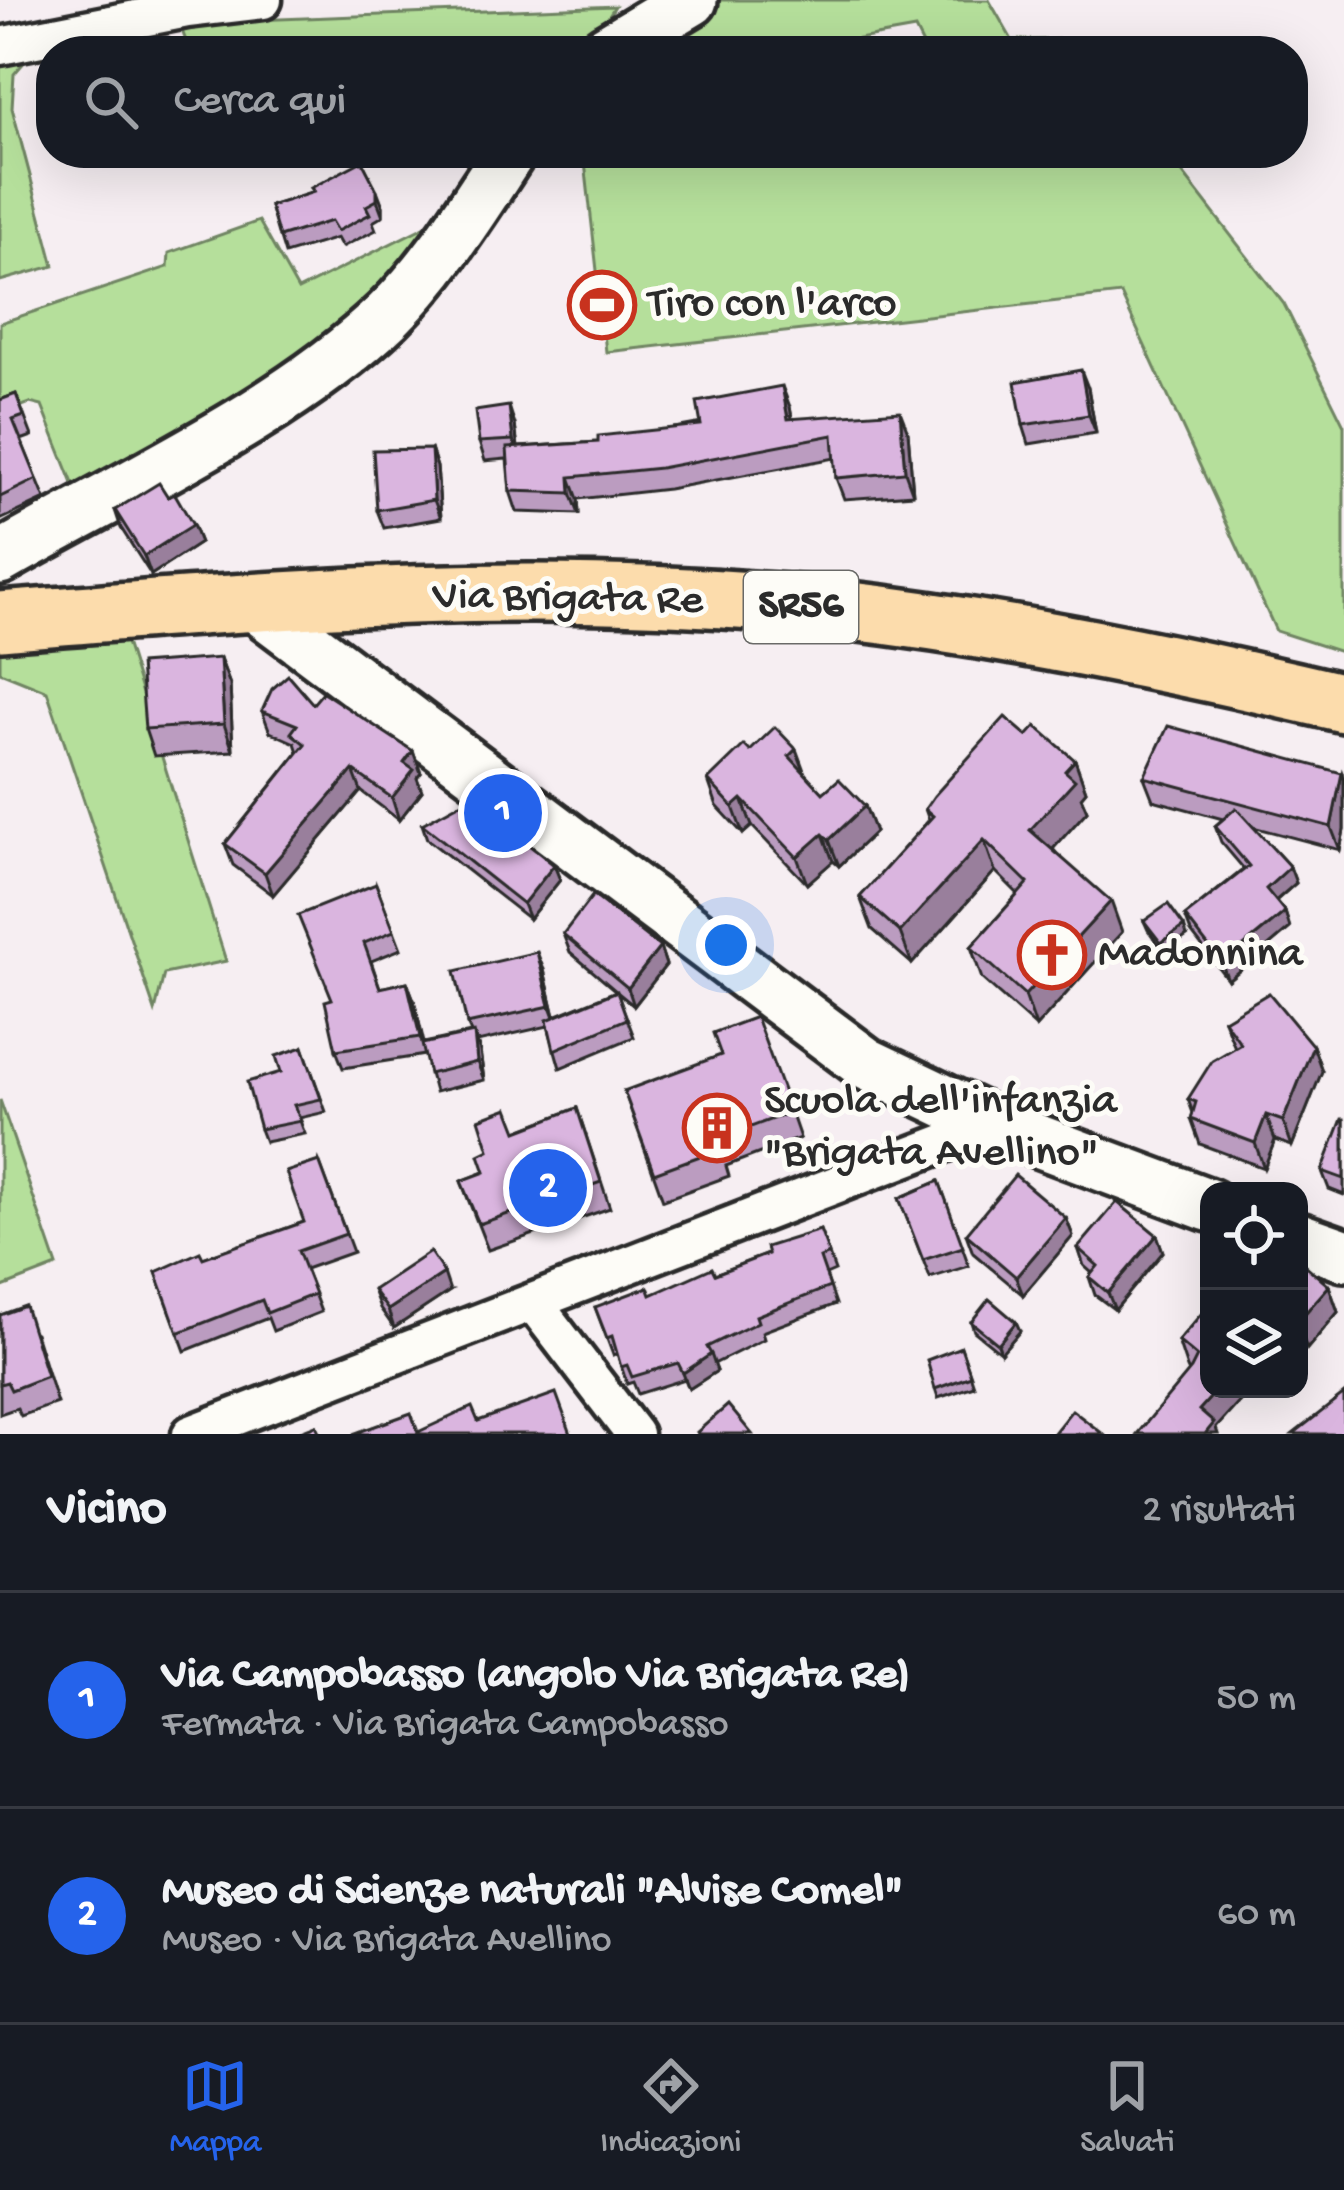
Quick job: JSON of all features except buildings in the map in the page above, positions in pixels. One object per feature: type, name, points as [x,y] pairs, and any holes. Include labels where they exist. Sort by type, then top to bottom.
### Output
[{"type":"main road","points":[[628,36],[678,1]]},
{"type":"main road","points":[[0,558],[314,378],[390,313],[453,238],[498,168]]},
{"type":"main road","name":"Via Brigata Re","points":[[0,621],[250,601],[557,593],[832,608],[1133,652],[1344,704]]},
{"type":"main road","points":[[250,601],[847,1050],[993,1124],[1200,1202]]},
{"type":"main road","points":[[1308,1242],[1344,1256]]},
{"type":"street","points":[[51,36],[188,9],[263,0]]},
{"type":"street","points":[[0,46],[36,39]]},
{"type":"street","points":[[191,1434],[535,1305],[993,1124]]},
{"type":"street","points":[[535,1305],[634,1434]]},
{"type":"green space","points":[[718,0],[989,0],[1010,36],[918,36],[915,29],[876,36],[684,36]]},
{"type":"green space","points":[[615,6],[605,21],[582,36],[184,36],[179,23]]},
{"type":"green space","points":[[27,59],[14,74],[12,108],[54,266],[0,281],[0,64]]},
{"type":"green space","points":[[586,168],[1179,168],[1284,304],[1344,425],[1344,653],[1276,631],[1121,294],[606,352]]},
{"type":"green space","points":[[452,213],[382,299],[295,371],[78,496],[42,406],[30,403],[0,414],[0,323],[168,267],[169,253],[259,221],[298,290]]},
{"type":"green space","points":[[123,633],[226,961],[164,974],[155,1011],[47,691],[0,672],[0,642]]},
{"type":"green space","points":[[0,1100],[57,1266],[0,1288]]},
{"type":"place","name":"Tiro con l'arco","points":[[602,305]]},
{"type":"place","name":"Via Campobasso (angolo Via Brigata Re)","points":[[503,813]]},
{"type":"place","name":"Madonnina","points":[[1052,955]]},
{"type":"place","name":"Scuola dell'infanzia \"Brigata Avellino\"","points":[[717,1128]]},
{"type":"place","name":"Museo di Scienze naturali \"Alvise Comel\"","points":[[548,1188]]}]
